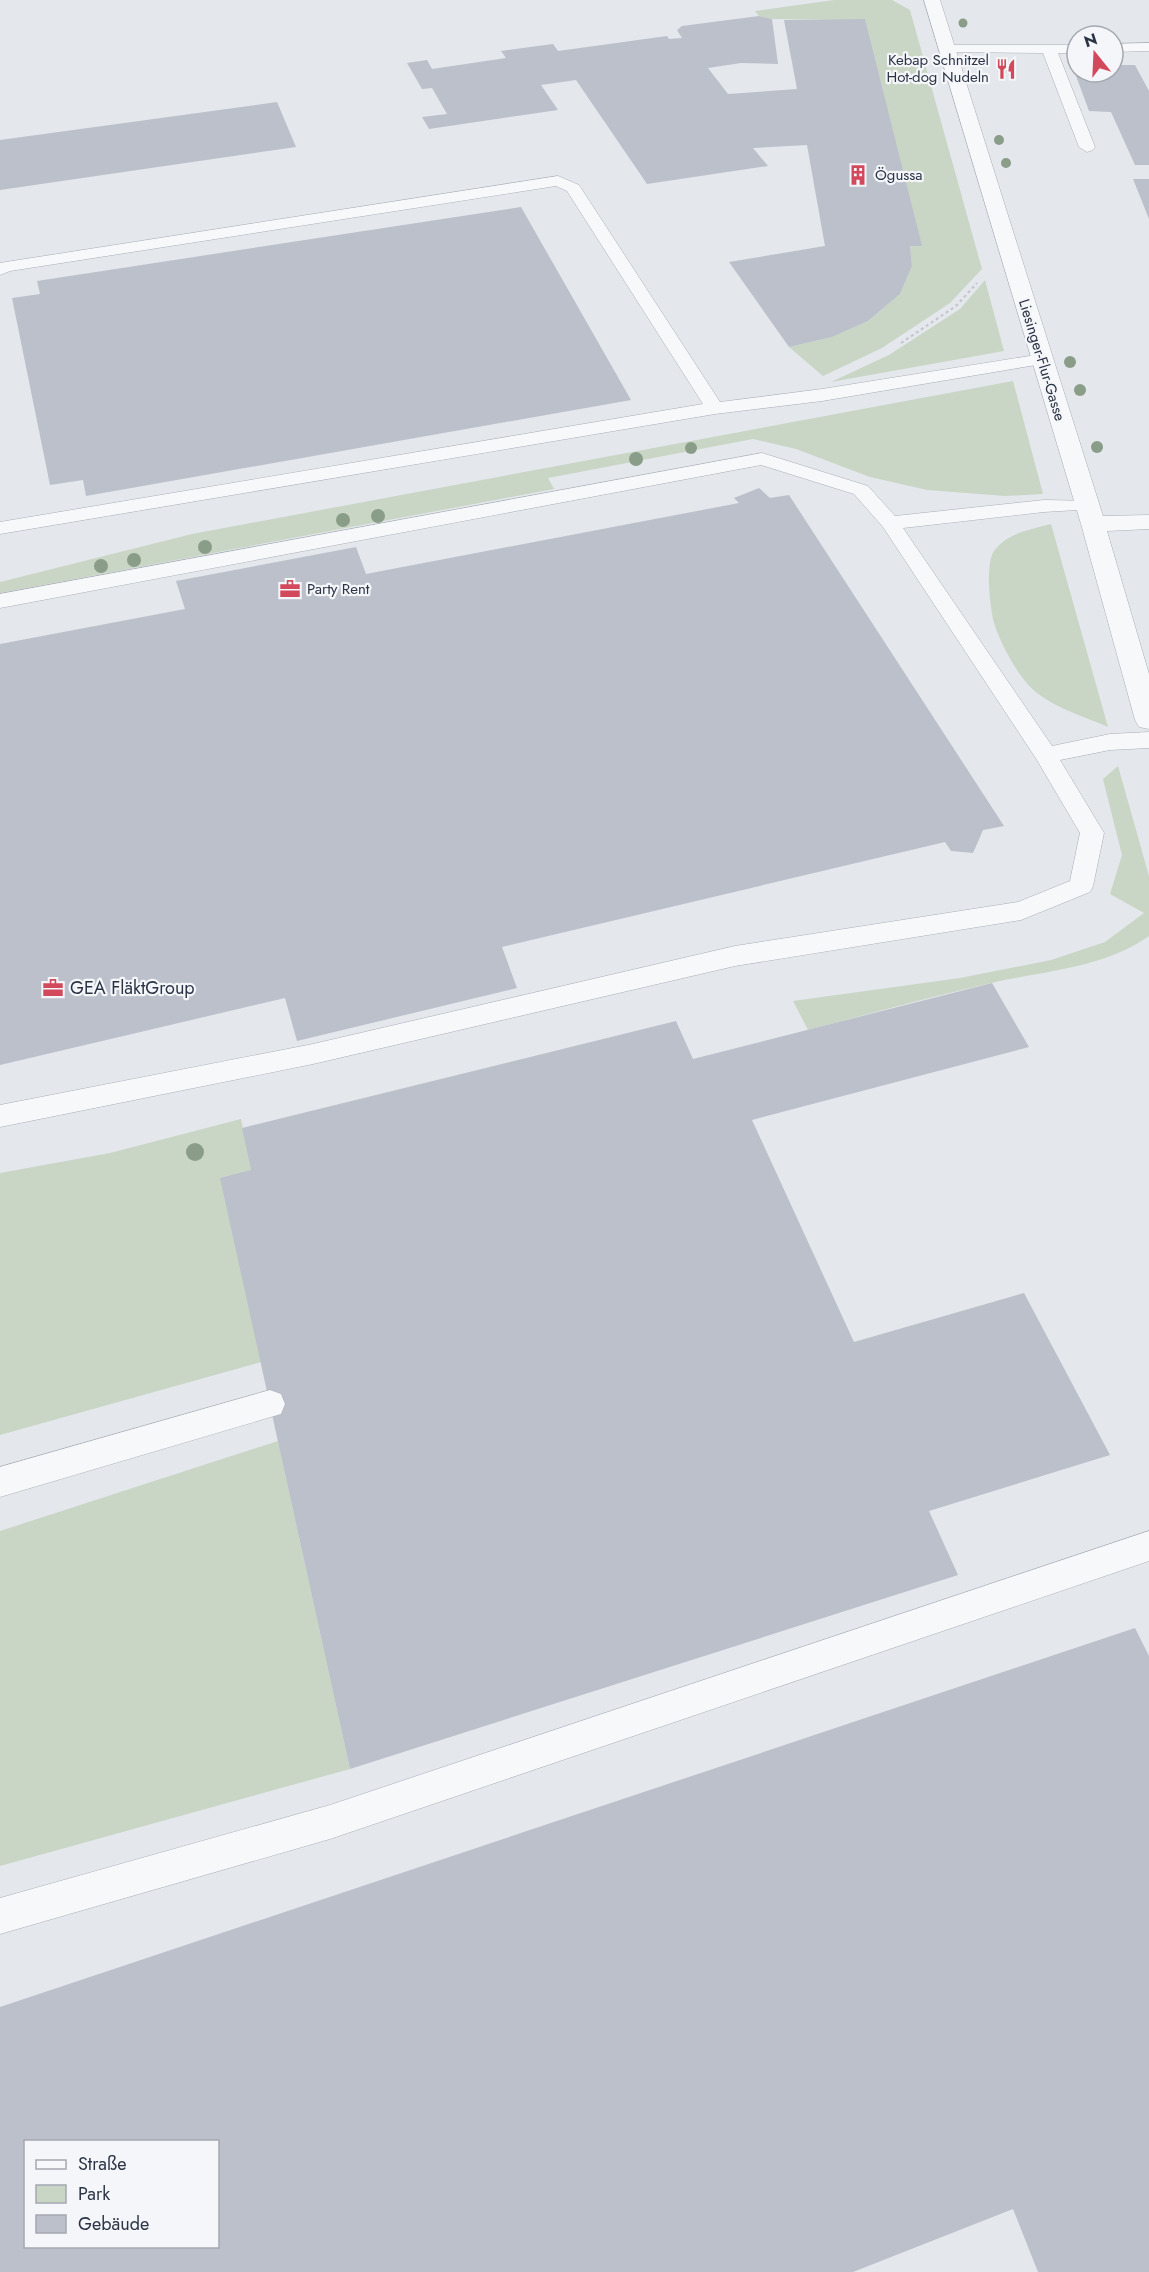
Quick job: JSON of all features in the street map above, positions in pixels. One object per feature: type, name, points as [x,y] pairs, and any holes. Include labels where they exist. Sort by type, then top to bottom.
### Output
[{"type":"street","name":"Liesinger-Flur-Gasse","points":[[932,0],[1090,514],[1149,720]]},
{"type":"street","points":[[1090,514],[1149,522]]},
{"type":"lane","points":[[1125,48],[1149,47]]},
{"type":"lane","points":[[948,49],[1065,48]]},
{"type":"lane","points":[[1049,49],[1087,147]]},
{"type":"lane","points":[[0,270],[6,267],[558,182],[573,188],[715,408]]},
{"type":"lane","points":[[0,528],[715,408],[822,395],[1042,359]]},
{"type":"lane","points":[[0,601],[762,459],[861,490],[890,523],[1046,755],[1092,833],[1081,886],[1021,911],[735,956],[313,1054],[0,1116]]},
{"type":"lane","points":[[890,523],[1044,506],[1090,514]]},
{"type":"lane","points":[[1046,755],[1110,742],[1149,740]]},
{"type":"lane","points":[[0,1482],[270,1404]]},
{"type":"lane","points":[[0,1917],[330,1822],[1149,1546]]},
{"type":"path","points":[[896,346],[956,306],[984,276]]},
{"type":"green space","points":[[834,0],[892,0],[910,10],[982,269],[950,303],[882,348],[823,376],[789,347],[832,337],[868,321],[900,294],[912,266],[910,246],[921,246],[865,20],[772,19],[759,16],[755,11]]},
{"type":"green space","points":[[985,280],[1004,351],[831,382],[889,355],[960,309]]},
{"type":"green space","points":[[1013,381],[1043,494],[1005,496],[927,490],[870,477],[796,449],[753,439],[548,478],[554,489],[0,593],[0,582],[192,534]]},
{"type":"green space","points":[[1051,524],[1108,727],[1054,704],[1030,687],[1011,661],[994,623],[989,576],[994,551],[1013,536]]},
{"type":"green space","points":[[1118,766],[1149,876],[1149,936],[1131,947],[1093,962],[968,988],[808,1030],[793,1001],[960,978],[1051,960],[1105,942],[1144,913],[1110,894],[1122,855],[1103,779]]},
{"type":"green space","points":[[241,1119],[251,1170],[261,1362],[0,1435],[0,1173],[110,1153]]},
{"type":"green space","points":[[278,1441],[350,1769],[0,1866],[0,1531]]},
{"type":"building","name":"Ögussa","points":[[759,16],[772,19],[778,64],[741,63],[708,68],[728,94],[797,89],[784,20],[865,19],[922,246],[910,246],[912,266],[900,294],[868,321],[832,337],[789,347],[729,262],[825,246],[807,145],[753,148],[768,166],[647,184],[576,80],[541,85],[558,110],[429,129],[422,117],[447,114],[432,88],[422,89],[407,63],[427,60],[432,69],[506,58],[501,51],[553,44],[558,51],[667,36],[669,39],[682,38],[677,30],[682,26]]},
{"type":"building","name":"Kebap Schnitzel Hot-dog Nudeln","points":[[996,65],[1013,65],[1016,73],[999,73]]},
{"type":"building","points":[[1125,65],[1135,65],[1149,91],[1149,165],[1135,165],[1111,112],[1089,111],[1079,84],[1125,84]]},
{"type":"building","points":[[277,102],[296,147],[0,190],[0,140]]},
{"type":"building","points":[[1133,179],[1149,179],[1149,219]]},
{"type":"building","points":[[521,207],[631,400],[86,496],[83,480],[50,485],[12,298],[40,294],[37,281]]},
{"type":"building","points":[[759,488],[770,498],[789,495],[1004,826],[983,830],[973,853],[951,851],[945,842],[502,947],[517,988],[297,1041],[285,998],[0,1065],[0,644],[185,609],[176,581],[356,547],[366,574],[739,503],[734,498]]},
{"type":"building","points":[[992,983],[1029,1047],[752,1120],[854,1342],[1024,1293],[1110,1455],[929,1511],[958,1575],[350,1769],[220,1178],[251,1170],[242,1128],[676,1021],[693,1059]]},
{"type":"building","points":[[1135,1628],[1149,1656],[1149,2272],[1038,2272],[1013,2209],[853,2272],[0,2272],[0,2007]]},
{"type":"place","name":"Kebap Schnitzel Hot-dog Nudeln","points":[[1006,69]]},
{"type":"place","name":"Ögussa","points":[[858,175]]},
{"type":"place","name":"Party Rent","points":[[290,589]]},
{"type":"place","name":"GEA FläktGroup","points":[[53,988]]}]
